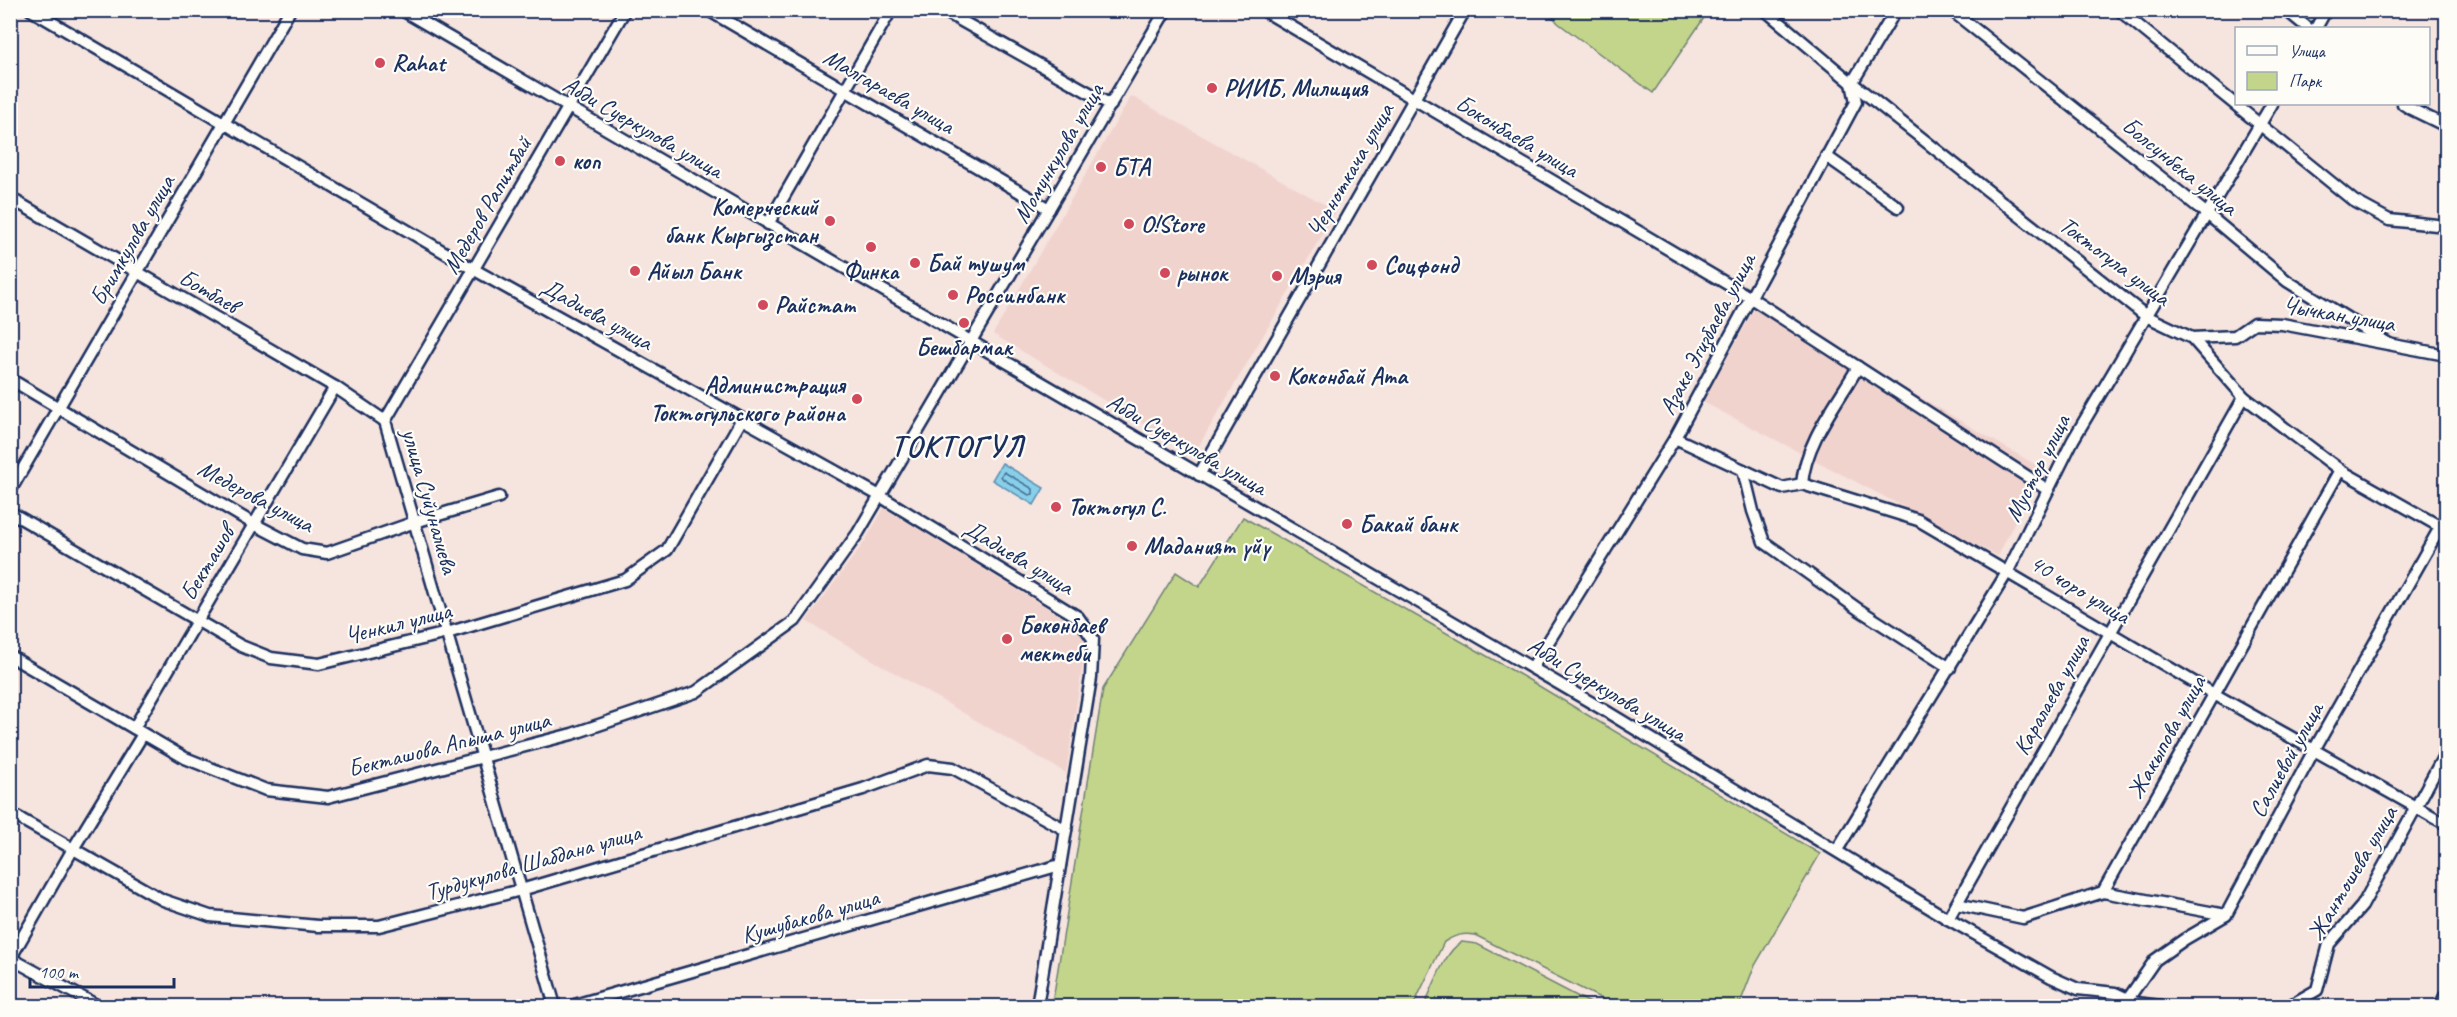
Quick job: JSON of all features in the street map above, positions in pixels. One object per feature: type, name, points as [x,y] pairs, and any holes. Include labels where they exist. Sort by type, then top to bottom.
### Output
[{"type":"street","name":"Дадиева улица","points":[[31,10],[473,269],[880,496],[1078,617],[1093,639],[1091,678],[1037,1006]]},
{"type":"street","name":"Бримкулова улица","points":[[10,491],[290,10]]},
{"type":"street","name":"Абди Суеркулова улица","points":[[402,10],[1532,668],[1837,850],[1948,920],[2051,977],[2078,989],[2115,993],[2135,1003]]},
{"type":"street","name":"Медеров Рапитбай","points":[[386,421],[625,10]]},
{"type":"street","name":"Малгараева улица","points":[[708,10],[1049,209]]},
{"type":"street","points":[[768,224],[891,10]]},
{"type":"street","points":[[942,10],[1111,105]]},
{"type":"street","name":"Момункулова улица","points":[[858,533],[1166,10]]},
{"type":"street","name":"Боконбаева улица","points":[[1263,10],[1751,298],[2048,490]]},
{"type":"street","name":"Черноткача улица","points":[[1199,475],[1466,10]]},
{"type":"street","name":"Токтогула улица","points":[[1764,10],[1852,83],[2146,316],[2192,338],[2244,397],[2340,470],[2445,524]]},
{"type":"street","name":"Азаке Эгизбаева улица","points":[[1532,668],[1675,438],[1856,102],[1852,83],[1896,10]]},
{"type":"street","name":"Болсунбека улица","points":[[1951,10],[2207,214],[2287,281],[2389,344]]},
{"type":"street","points":[[2119,10],[2235,104]]},
{"type":"street","points":[[2286,10],[2306,27]]},
{"type":"street","points":[[2317,27],[2326,10]]},
{"type":"street","points":[[2236,105],[2354,201],[2389,220],[2446,226]]},
{"type":"street","name":"Мустор улица","points":[[1837,850],[2008,571],[2073,440],[2271,105]]},
{"type":"street","points":[[2405,105],[2446,126]]},
{"type":"street","points":[[1826,156],[1898,207]]},
{"type":"street","name":"Ботбаев","points":[[10,198],[335,387],[386,421]]},
{"type":"street","name":"Чычкан улица","points":[[2192,338],[2235,336],[2254,323],[2282,324],[2446,355]]},
{"type":"street","points":[[1802,484],[1803,470],[1815,440],[1858,367]]},
{"type":"street","name":"Медерова улица","points":[[10,380],[254,524],[302,549],[327,553],[415,522],[499,497]]},
{"type":"street","name":"Бекташов","points":[[11,958],[197,621],[335,387]]},
{"type":"street","name":"Каралаева улица","points":[[1948,920],[2244,397]]},
{"type":"street","name":"Ченкил улица","points":[[10,512],[241,646],[271,658],[319,664],[447,633],[626,580],[667,550],[742,419]]},
{"type":"street","name":"улица Суйуналиева","points":[[386,421],[555,1006]]},
{"type":"street","name":"40 чоро улица","points":[[1675,438],[1782,488],[1802,484],[1918,520],[2214,694],[2446,824]]},
{"type":"street","points":[[1743,470],[1753,511],[1764,542],[1858,609],[1950,668]]},
{"type":"street","name":"Жакыпова улица","points":[[2103,892],[2340,470]]},
{"type":"street","name":"Салиевой улица","points":[[2226,915],[2314,750],[2445,524]]},
{"type":"street","name":"Бекташова Апыша улица","points":[[10,656],[185,759],[266,790],[328,797],[572,734],[696,692],[795,621],[858,533]]},
{"type":"street","name":"Жантошева улица","points":[[2289,1006],[2317,990],[2329,944],[2362,906],[2446,752]]},
{"type":"street","name":"Турдукулова Шабдана улица","points":[[10,813],[163,900],[210,916],[318,926],[379,926],[521,890],[863,789],[928,765],[953,768],[1066,830]]},
{"type":"street","name":"Кушубакова улица","points":[[571,1006],[1060,865]]},
{"type":"street","points":[[1957,904],[2023,918],[2103,892],[2226,915]]},
{"type":"street","points":[[2161,1006],[2135,1003],[2155,960],[2226,915]]},
{"type":"street","points":[[11,958],[98,1006]]},
{"type":"street","points":[[2440,1006],[2446,994]]},
{"type":"shaded area","name":"рынок","points":[[1131,96],[1336,211],[1194,454],[993,334]]},
{"type":"shaded area","points":[[1758,302],[2041,468],[1998,556],[1703,402]]},
{"type":"shaded area","points":[[884,508],[1072,623],[1086,643],[1066,773],[806,621],[865,541]]},
{"type":"green space","points":[[1706,10],[1708,12],[1653,93],[1558,23],[1548,11]]},
{"type":"green space","points":[[1243,517],[1529,680],[1820,854],[1754,967],[1739,1006],[1616,1006],[1475,935],[1467,934],[1455,936],[1444,942],[1413,1006],[1052,1006],[1103,689],[1176,572],[1199,587]]},
{"type":"green space","points":[[1462,942],[1477,944],[1596,1006],[1424,1006],[1444,961]]},
{"type":"water","points":[[1002,463],[1044,488],[1034,505],[992,480]]},
{"type":"place","name":"Rahat","points":[[380,63]]},
{"type":"place","name":"РИИБ, Милиция","points":[[1212,88]]},
{"type":"place","name":"коп","points":[[560,161]]},
{"type":"place","name":"БТА","points":[[1101,167]]},
{"type":"place","name":"Комерческий банк Кыргызстан","points":[[830,221]]},
{"type":"place","name":"O!Store","points":[[1129,224]]},
{"type":"place","name":"Финка","points":[[871,247]]},
{"type":"place","name":"Бай тушум","points":[[915,263]]},
{"type":"place","name":"Соцфонд","points":[[1372,265]]},
{"type":"place","name":"Айыл Банк","points":[[635,271]]},
{"type":"place","name":"рынок","points":[[1165,273]]},
{"type":"place","name":"Мэрия","points":[[1277,276]]},
{"type":"place","name":"Россинбанк","points":[[953,295]]},
{"type":"place","name":"Райстат","points":[[763,305]]},
{"type":"place","name":"Бешбармак","points":[[964,323]]},
{"type":"place","name":"Коконбай Ата","points":[[1275,376]]},
{"type":"place","name":"Администрация Токтогульского района","points":[[857,399]]},
{"type":"place","name":"Токтогул С.","points":[[1056,507]]},
{"type":"place","name":"Бакай банк","points":[[1347,524]]},
{"type":"place","name":"Маданият үйү","points":[[1132,546]]},
{"type":"place","name":"Бөкөнбаев мектеби","points":[[1007,639]]},
{"type":"district","name":"ТОКТОГУЛ","points":[[958,446]]}]
